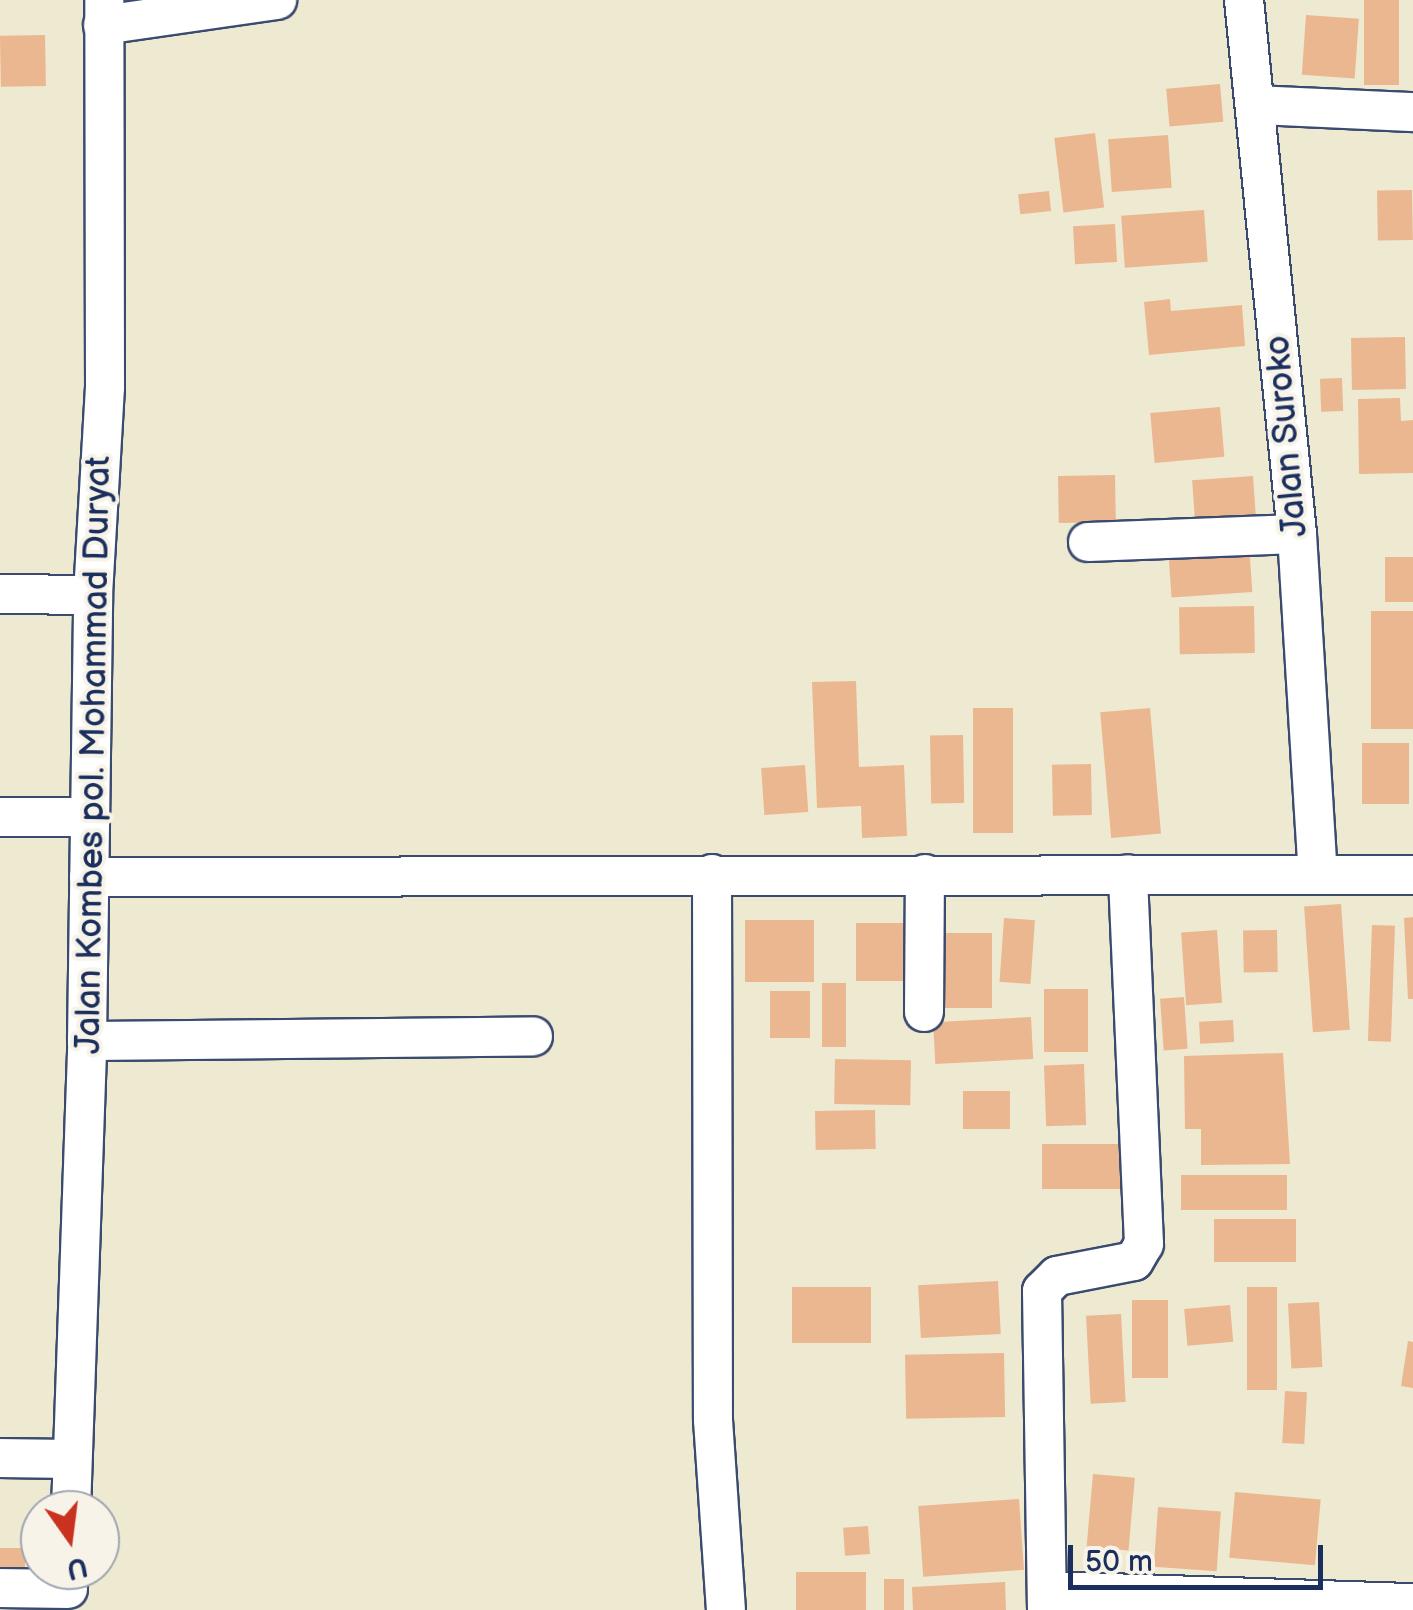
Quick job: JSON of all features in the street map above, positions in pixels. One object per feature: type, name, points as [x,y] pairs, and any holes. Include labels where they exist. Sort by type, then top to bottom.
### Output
[{"type":"street","points":[[103,12],[277,0]]},
{"type":"street","name":"Jalan Suroko","points":[[1244,0],[1297,534],[1318,873]]},
{"type":"street","name":"Jalan Kombes pol. Mohammad Duryat","points":[[71,1490],[87,1041],[93,595],[104,387],[103,12]]},
{"type":"street","points":[[1256,105],[1413,112]]},
{"type":"street","points":[[1088,542],[1297,534]]},
{"type":"street","points":[[0,594],[93,595]]},
{"type":"street","points":[[0,817],[89,817]]},
{"type":"street","points":[[712,874],[713,1420],[726,1610]]},
{"type":"street","points":[[924,1012],[925,874]]},
{"type":"street","points":[[1128,874],[1144,1244],[1134,1262],[1057,1276],[1042,1292],[1047,1600],[1413,1603]]},
{"type":"street","points":[[90,877],[1413,875]]},
{"type":"street","points":[[87,1041],[533,1036]]},
{"type":"street","points":[[0,1458],[72,1459]]},
{"type":"building","points":[[1364,0],[1399,0],[1399,85],[1364,85]]},
{"type":"building","points":[[1306,15],[1359,19],[1355,79],[1302,75]]},
{"type":"building","points":[[45,35],[46,86],[1,87],[0,36]]},
{"type":"building","points":[[1220,84],[1223,122],[1170,127],[1166,89]]},
{"type":"building","points":[[1095,133],[1104,207],[1063,212],[1054,138]]},
{"type":"building","points":[[1168,135],[1172,188],[1112,192],[1108,139]]},
{"type":"building","points":[[1412,190],[1413,240],[1378,241],[1377,191]]},
{"type":"building","points":[[1049,191],[1051,211],[1020,214],[1018,194]]},
{"type":"building","points":[[1204,210],[1208,262],[1125,268],[1121,216]]},
{"type":"building","points":[[1115,224],[1117,262],[1075,264],[1073,226]]},
{"type":"building","points":[[1170,299],[1171,311],[1242,305],[1245,346],[1149,355],[1144,302]]},
{"type":"building","points":[[1405,337],[1406,389],[1352,390],[1351,338]]},
{"type":"building","points":[[1342,378],[1343,411],[1321,412],[1320,379]]},
{"type":"building","points":[[1400,398],[1401,421],[1413,420],[1413,473],[1359,474],[1358,399]]},
{"type":"building","points":[[1220,407],[1224,457],[1155,463],[1150,413]]},
{"type":"building","points":[[1115,475],[1116,522],[1059,523],[1058,476]]},
{"type":"building","points":[[1253,476],[1256,517],[1195,521],[1192,480]]},
{"type":"building","points":[[1249,544],[1252,592],[1172,598],[1168,550]]},
{"type":"building","points":[[1385,557],[1413,557],[1413,602],[1385,602]]},
{"type":"building","points":[[1254,606],[1255,653],[1180,654],[1179,607]]},
{"type":"building","points":[[1371,611],[1413,611],[1413,729],[1371,729]]},
{"type":"building","points":[[856,681],[859,767],[904,765],[907,836],[862,838],[861,806],[817,808],[812,682]]},
{"type":"building","points":[[973,708],[1013,708],[1013,833],[973,833]]},
{"type":"building","points":[[1150,708],[1161,834],[1111,838],[1100,712]]},
{"type":"building","points":[[963,735],[964,803],[931,804],[930,736]]},
{"type":"building","points":[[1362,743],[1409,743],[1409,804],[1362,804]]},
{"type":"building","points":[[1091,764],[1092,815],[1053,816],[1052,765]]},
{"type":"building","points":[[805,765],[808,812],[764,815],[761,768]]},
{"type":"building","points":[[1341,904],[1350,1030],[1313,1032],[1304,907]]},
{"type":"building","points":[[1413,917],[1413,999],[1408,999],[1404,918]]},
{"type":"building","points":[[1004,918],[1035,920],[1030,984],[1000,982]]},
{"type":"building","points":[[745,920],[814,920],[814,982],[745,982]]},
{"type":"building","points":[[856,923],[907,923],[907,981],[856,981]]},
{"type":"building","points":[[1372,925],[1395,926],[1391,1042],[1368,1041]]},
{"type":"building","points":[[1217,930],[1222,1003],[1186,1005],[1181,933]]},
{"type":"building","points":[[1277,930],[1278,972],[1244,973],[1243,931]]},
{"type":"building","points":[[937,933],[992,933],[992,1008],[937,1008]]},
{"type":"building","points":[[822,983],[846,983],[846,1047],[822,1047]]},
{"type":"building","points":[[1044,989],[1088,989],[1088,1052],[1044,1052]]},
{"type":"building","points":[[770,991],[810,991],[810,1038],[770,1038]]},
{"type":"building","points":[[1184,997],[1188,1049],[1164,1051],[1160,999]]},
{"type":"building","points":[[1031,1017],[1033,1059],[935,1064],[933,1022]]},
{"type":"building","points":[[1233,1020],[1234,1042],[1200,1044],[1199,1022]]},
{"type":"building","points":[[1283,1053],[1290,1164],[1201,1165],[1201,1129],[1185,1129],[1184,1056]]},
{"type":"building","points":[[835,1059],[911,1060],[910,1105],[834,1104]]},
{"type":"building","points":[[1084,1064],[1086,1125],[1046,1126],[1044,1065]]},
{"type":"building","points":[[963,1091],[1010,1091],[1010,1129],[963,1129]]},
{"type":"building","points":[[875,1110],[876,1149],[816,1150],[815,1111]]},
{"type":"building","points":[[1042,1144],[1127,1144],[1127,1189],[1042,1189]]},
{"type":"building","points":[[1181,1175],[1287,1175],[1287,1210],[1181,1210]]},
{"type":"building","points":[[1214,1219],[1296,1219],[1296,1262],[1214,1262]]},
{"type":"building","points":[[998,1281],[1001,1334],[921,1338],[918,1285]]},
{"type":"building","points":[[792,1287],[871,1287],[871,1343],[792,1343]]},
{"type":"building","points":[[1247,1287],[1277,1287],[1277,1390],[1247,1390]]},
{"type":"building","points":[[1132,1300],[1168,1300],[1168,1378],[1132,1378]]},
{"type":"building","points":[[1319,1302],[1322,1367],[1291,1369],[1288,1304]]},
{"type":"building","points":[[1230,1305],[1233,1342],[1187,1346],[1184,1309]]},
{"type":"building","points":[[1121,1314],[1126,1402],[1091,1404],[1086,1316]]},
{"type":"building","points":[[1408,1341],[1413,1342],[1413,1388],[1401,1386]]},
{"type":"building","points":[[1004,1353],[1005,1417],[906,1419],[905,1355]]},
{"type":"building","points":[[1285,1391],[1307,1392],[1304,1444],[1282,1443]]},
{"type":"building","points":[[1093,1474],[1135,1478],[1128,1550],[1087,1547]]},
{"type":"building","points":[[1235,1492],[1321,1499],[1315,1565],[1229,1558]]},
{"type":"building","points":[[1019,1499],[1024,1570],[923,1577],[918,1506]]},
{"type":"building","points":[[1158,1507],[1221,1511],[1217,1571],[1154,1567]]},
{"type":"building","points":[[868,1526],[870,1554],[845,1556],[843,1528]]},
{"type":"building","points":[[0,1548],[20,1548],[20,1577],[0,1577]]},
{"type":"building","points":[[796,1572],[866,1572],[866,1610],[796,1610]]},
{"type":"building","points":[[884,1579],[904,1579],[904,1610],[884,1610]]},
{"type":"building","points":[[1005,1582],[1006,1610],[913,1610],[912,1587]]}]
